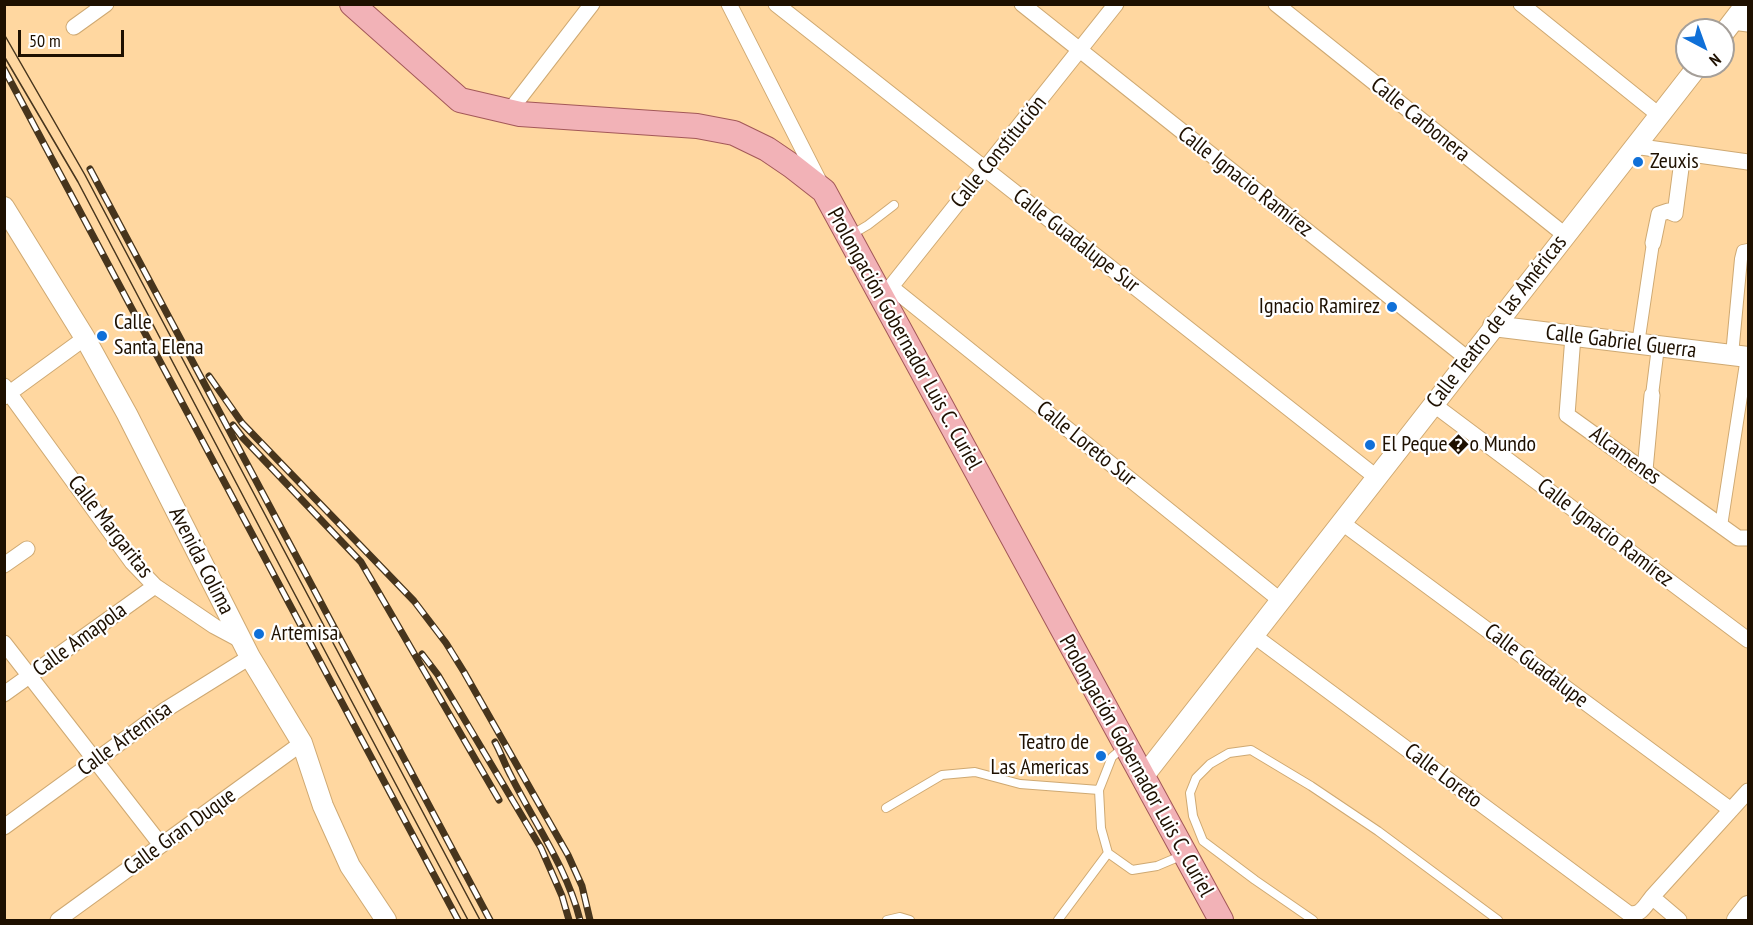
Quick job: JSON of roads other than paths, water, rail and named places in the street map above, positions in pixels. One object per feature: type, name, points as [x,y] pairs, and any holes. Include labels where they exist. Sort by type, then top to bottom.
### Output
[{"type":"main road","name":"Prolongación Gobernador Luis C. Curiel","points":[[351,4],[460,100],[508,113],[697,126],[734,133],[775,155],[824,191],[848,236],[887,293],[1221,921]]},
{"type":"main road","name":"Prolongación Gobernador Luis C. Curiel","points":[[364,4],[377,28]]},
{"type":"street","points":[[74,27],[106,4]]},
{"type":"street","points":[[508,113],[592,4]]},
{"type":"street","points":[[729,4],[824,191]]},
{"type":"street","name":"Calle Guadalupe Sur","points":[[776,4],[1376,477]]},
{"type":"street","name":"Calle Ignacio Ramírez","points":[[1022,4],[1468,359]]},
{"type":"street","name":"Calle Constitución","points":[[887,293],[1116,4]]},
{"type":"street","name":"Calle Carbonera","points":[[1276,4],[1565,235]]},
{"type":"street","points":[[1521,4],[1659,115]]},
{"type":"street","points":[[1735,26],[1746,4]]},
{"type":"street","name":"Calle Teatro de las Américas","points":[[1143,777],[1688,78]]},
{"type":"street","points":[[1634,146],[1749,162]]},
{"type":"street","points":[[1638,344],[1659,214],[1668,211],[1675,214],[1683,153]]},
{"type":"street","name":"Avenida Colima","points":[[4,207],[85,338],[127,414],[246,649],[302,743],[323,806],[350,866],[386,921]]},
{"type":"street","points":[[1721,526],[1742,357],[1741,259],[1743,251],[1749,250]]},
{"type":"street","name":"Calle Loreto Sur","points":[[887,293],[1280,600]]},
{"type":"street","name":"Calle Gabriel Guerra","points":[[1493,326],[1742,357]]},
{"type":"street","name":"Alcamenes","points":[[1573,336],[1567,415],[1738,538],[1749,538]]},
{"type":"street","points":[[6,392],[85,338]]},
{"type":"street","points":[[1645,470],[1658,347]]},
{"type":"street","name":"Calle Margaritas","points":[[6,392],[132,562],[155,586],[246,649]]},
{"type":"street","name":"Calle Ignacio Ramírez","points":[[1433,404],[1749,640]]},
{"type":"street","name":"Calle Guadalupe","points":[[1341,522],[1731,810]]},
{"type":"street","points":[[4,565],[27,549]]},
{"type":"street","name":"Calle Amapola","points":[[4,694],[155,586]]},
{"type":"street","name":"Calle Loreto","points":[[1254,634],[1628,913],[1633,915],[1640,912],[1652,897]]},
{"type":"street","points":[[4,643],[162,845]]},
{"type":"street","name":"Calle Artemisa","points":[[4,827],[246,649]]},
{"type":"street","name":"Calle Gran Duque","points":[[58,921],[302,743]]},
{"type":"street","points":[[1679,921],[1652,897],[1749,791]]},
{"type":"street","points":[[1737,921],[1749,906]]},
{"type":"lane","points":[[848,236],[868,225],[894,205]]},
{"type":"lane","points":[[1126,746],[1112,757],[1099,790],[1101,828],[1108,853],[1132,870],[1157,866],[1184,854]]},
{"type":"lane","points":[[1313,921],[1203,841],[1193,816],[1190,793],[1196,778],[1210,764],[1229,753],[1251,750],[1311,786],[1378,831],[1498,921]]},
{"type":"lane","points":[[886,808],[942,775],[975,772],[1020,784],[1099,790]]},
{"type":"lane","points":[[1058,921],[1108,853]]},
{"type":"lane","points":[[887,921],[900,917],[910,921]]},
{"type":"tram line","points":[[4,34],[85,175],[480,920]]},
{"type":"tram line","points":[[4,56],[78,182],[468,920]]},
{"type":"railway","points":[[4,69],[458,920]]},
{"type":"railway","points":[[90,169],[490,920]]},
{"type":"railway","points":[[209,376],[242,423],[414,601],[446,643],[568,855],[582,886],[590,920]]},
{"type":"railway","points":[[233,425],[361,562],[499,800]]},
{"type":"railway","points":[[422,654],[438,675],[541,848],[562,896],[569,920]]},
{"type":"railway","points":[[495,742],[559,864],[580,920]]},
{"type":"place","name":"Zeuxis","points":[[1638,162]]},
{"type":"place","name":"Ignacio Ramirez","points":[[1392,307]]},
{"type":"place","name":"Calle Santa Elena","points":[[102,336]]},
{"type":"place","name":"El Peque�o Mundo","points":[[1370,445]]},
{"type":"place","name":"Artemisa","points":[[259,634]]},
{"type":"place","name":"Teatro de Las Americas","points":[[1101,756]]}]
